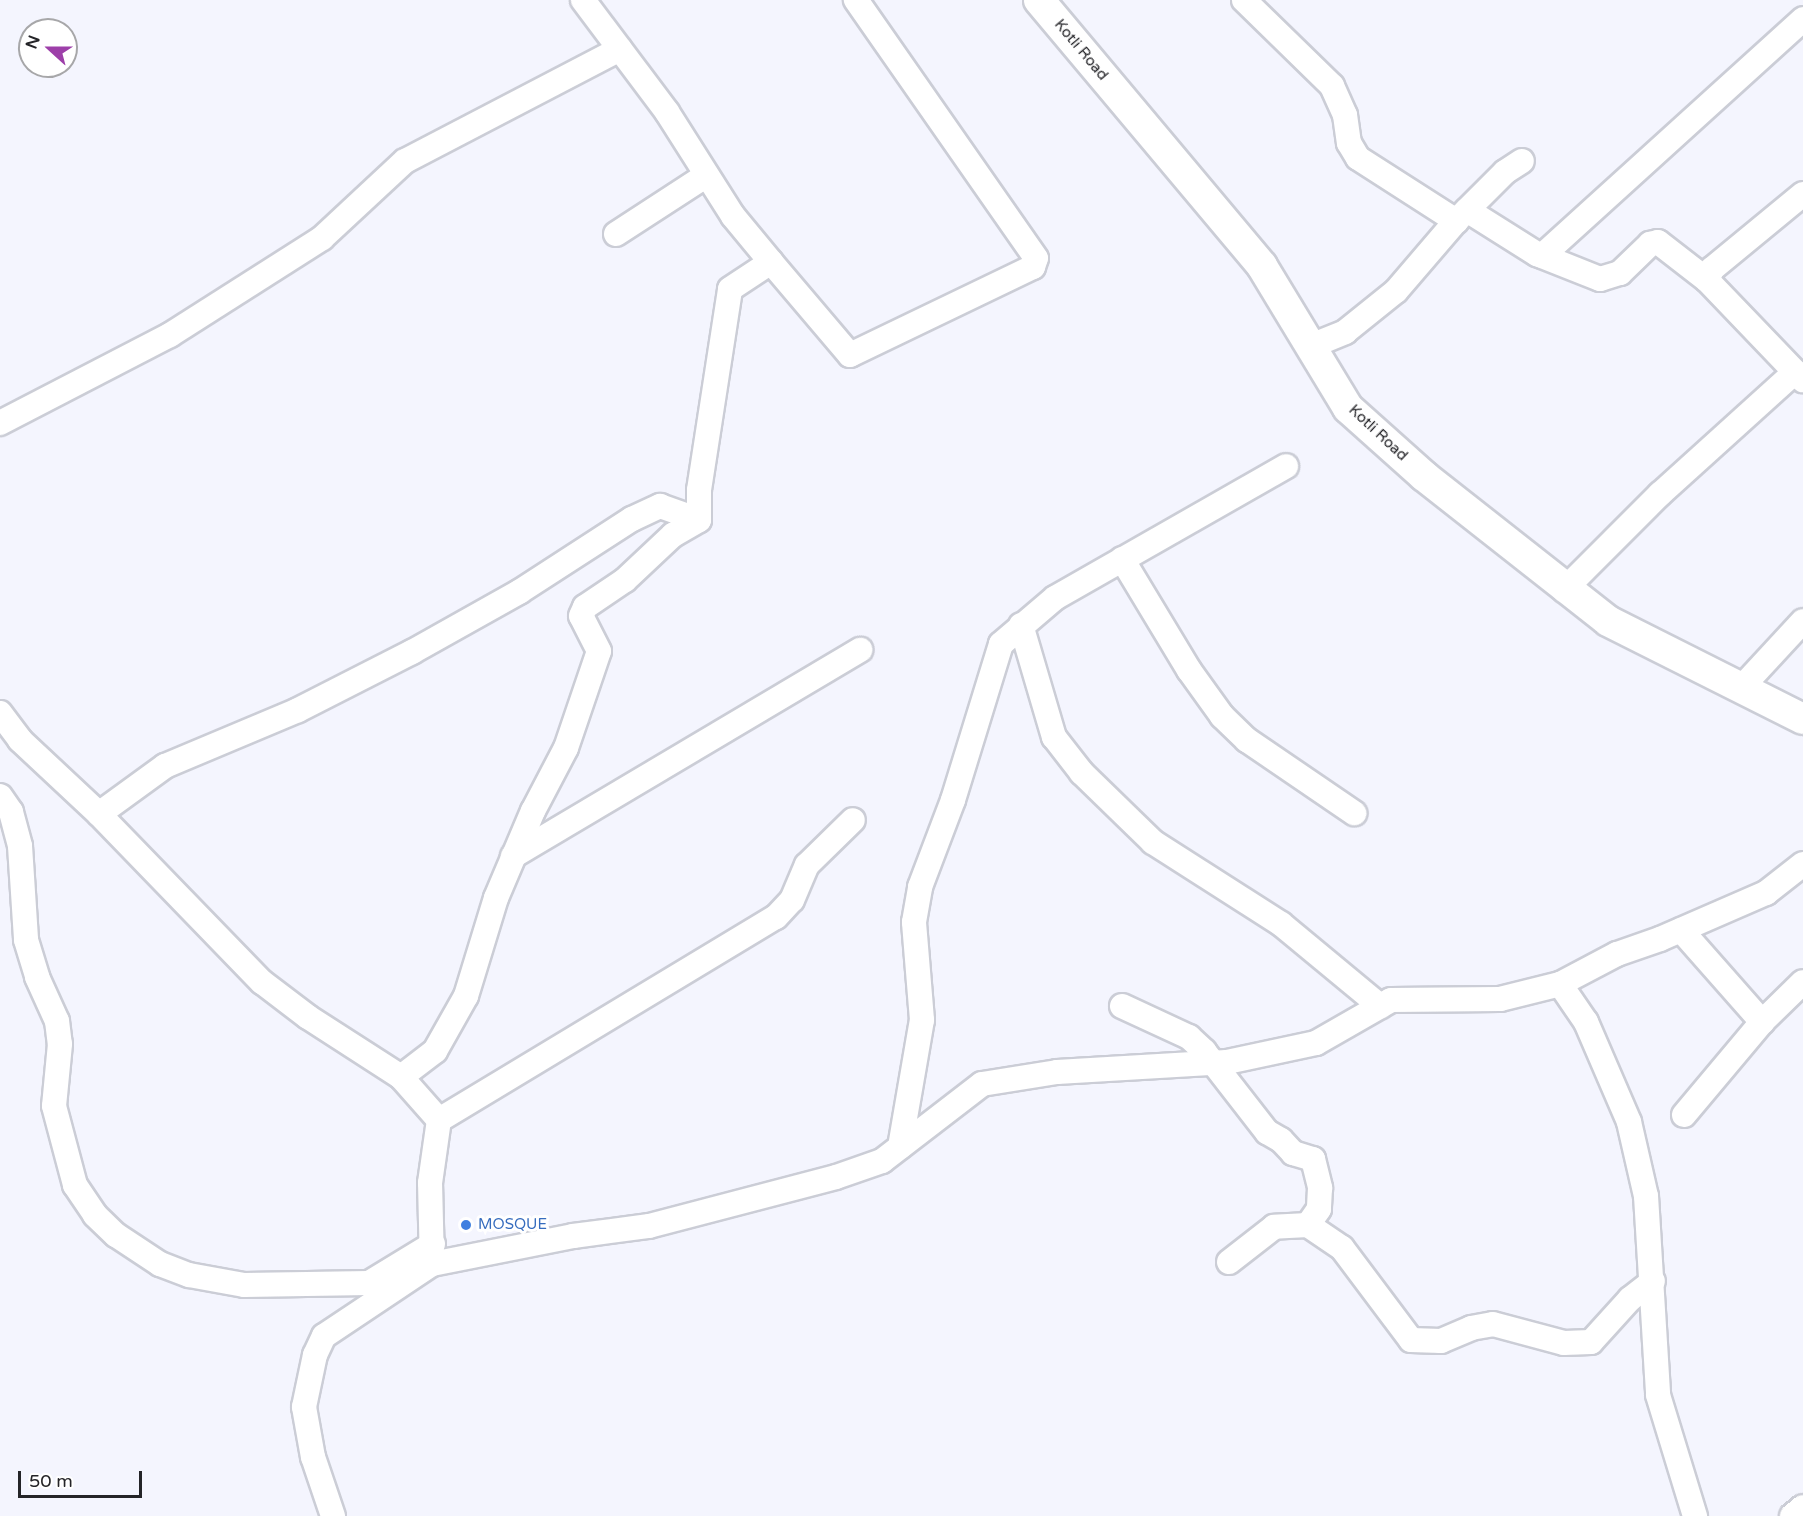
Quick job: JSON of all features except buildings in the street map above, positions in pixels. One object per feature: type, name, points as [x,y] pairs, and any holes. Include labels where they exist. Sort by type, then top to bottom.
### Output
[{"type":"main road","name":"Kotli Road","points":[[1039,0],[1262,266],[1348,408],[1424,476],[1564,590],[1608,621],[1803,719]]},
{"type":"street","points":[[583,0],[620,49],[734,216],[850,355],[1033,267],[1036,258],[856,0]]},
{"type":"street","points":[[1244,0],[1332,86],[1345,115],[1349,144],[1358,158],[1461,215],[1542,256],[1589,275],[1610,278],[1650,244],[1659,242],[1707,280],[1799,376],[1660,494],[1564,590]]},
{"type":"street","points":[[1542,256],[1803,19]]},
{"type":"street","points":[[0,423],[170,335],[322,238],[405,161],[620,49]]},
{"type":"street","points":[[1311,346],[1345,332],[1396,291],[1461,215],[1505,172],[1522,161]]},
{"type":"street","points":[[616,234],[707,175]]},
{"type":"street","points":[[1707,280],[1712,269],[1803,194]]},
{"type":"street","points":[[699,520],[699,490],[730,289],[771,262]]},
{"type":"street","points":[[900,1147],[922,1020],[914,922],[920,887],[953,800],[1001,644],[1055,598],[1286,465]]},
{"type":"street","points":[[99,814],[165,766],[298,710],[412,652],[519,592],[632,519],[660,506],[699,520]]},
{"type":"street","points":[[401,1077],[435,1052],[466,996],[496,898],[513,856],[566,748],[600,651],[580,616],[585,607],[624,580],[673,535],[699,520]]},
{"type":"street","points":[[1122,559],[1189,670],[1222,716],[1247,740],[1354,813]]},
{"type":"street","points":[[1741,688],[1803,621]]},
{"type":"street","points":[[1021,625],[1054,737],[1082,773],[1153,842],[1281,924],[1380,1006]]},
{"type":"street","points":[[513,856],[860,650]]},
{"type":"street","points":[[0,713],[20,740],[99,814],[262,982],[308,1017],[401,1077],[439,1120],[430,1183],[433,1254]]},
{"type":"street","points":[[0,796],[11,812],[20,846],[26,940],[37,977],[57,1021],[60,1044],[54,1106],[75,1185],[95,1215],[116,1235],[160,1264],[189,1275],[244,1284],[369,1283],[433,1254],[649,1226],[836,1177],[882,1161],[982,1083],[1057,1072],[1211,1064],[1316,1043],[1391,1000],[1500,999],[1560,984],[1617,954],[1681,930],[1766,892],[1803,864]]},
{"type":"street","points":[[439,1120],[776,917],[792,900],[807,865],[853,820]]},
{"type":"street","points":[[1681,930],[1762,1022]]},
{"type":"street","points":[[1684,1115],[1762,1022],[1803,982]]},
{"type":"street","points":[[1560,984],[1586,1022],[1629,1122],[1646,1196],[1653,1281],[1658,1395],[1695,1516]]},
{"type":"street","points":[[1122,1006],[1189,1037],[1204,1051],[1211,1064],[1267,1132],[1275,1135],[1293,1153],[1313,1159],[1320,1188],[1319,1209],[1308,1225]]},
{"type":"street","points":[[1229,1262],[1274,1227],[1308,1225],[1342,1248],[1411,1340],[1441,1341],[1471,1328],[1494,1324],[1564,1343],[1591,1342],[1630,1299],[1653,1281]]},
{"type":"street","points":[[333,1516],[313,1457],[304,1407],[315,1355],[324,1336],[433,1254]]},
{"type":"street","points":[[1792,1516],[1803,1507]]},
{"type":"place","name":"MOSQUE","points":[[466,1225]]}]
